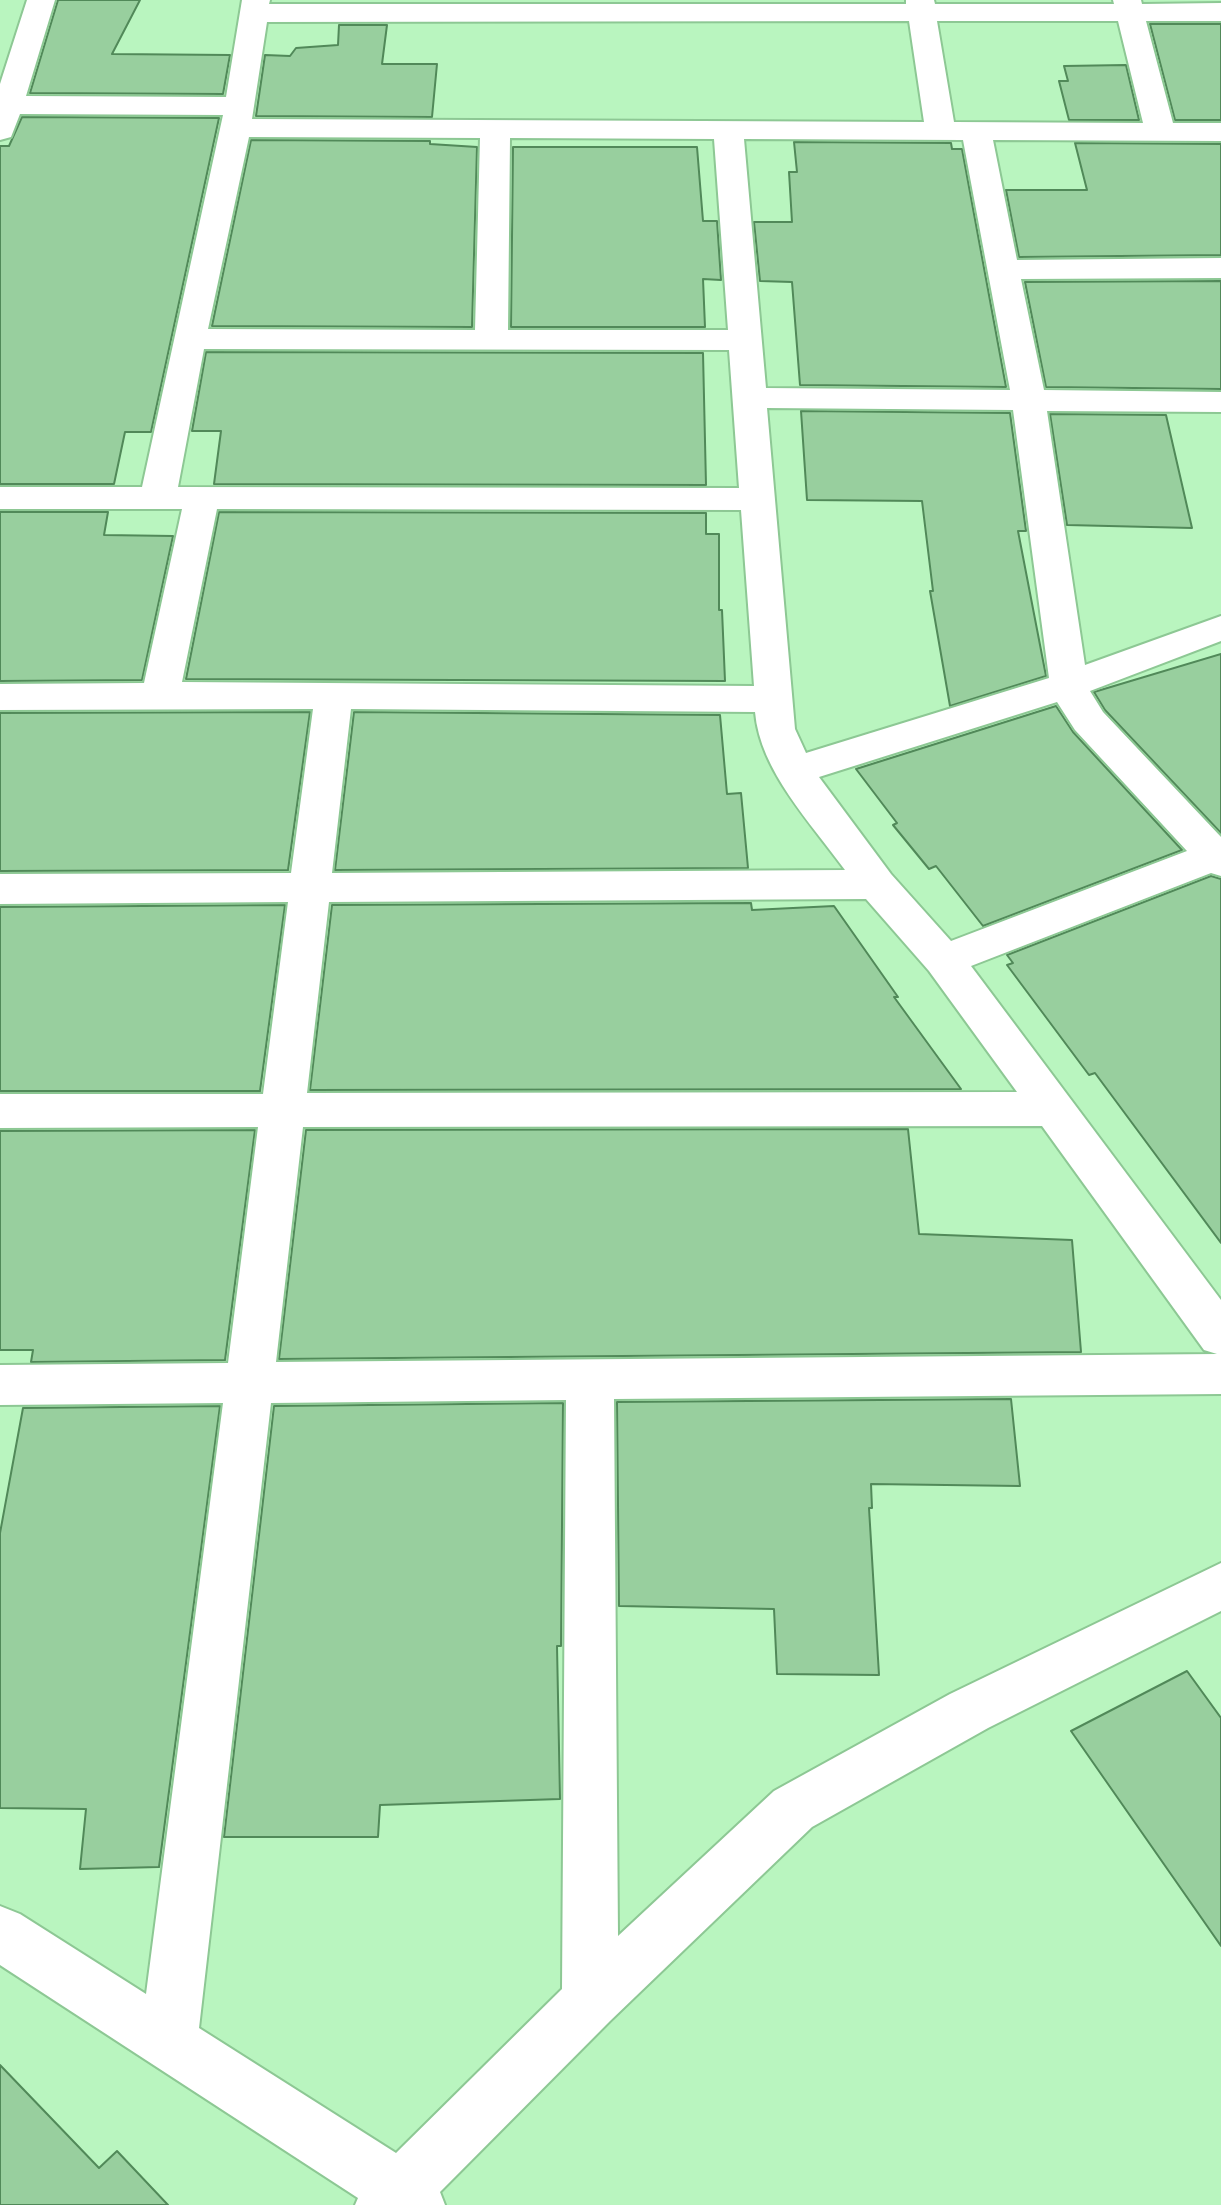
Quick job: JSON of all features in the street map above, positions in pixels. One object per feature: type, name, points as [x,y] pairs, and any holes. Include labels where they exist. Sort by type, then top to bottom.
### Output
[{"type":"street","points":[[41,0],[3,114],[237,117],[495,129],[1221,132]]},
{"type":"street","points":[[158,498],[237,117],[255,6],[1128,6],[1221,12]]},
{"type":"street","points":[[921,6],[940,131]]},
{"type":"street","points":[[1128,6],[1160,132]]},
{"type":"street","points":[[491,340],[495,129]]},
{"type":"street","points":[[728,130],[776,729],[794,771],[877,884],[944,960],[1221,1336]]},
{"type":"street","points":[[944,960],[1219,857],[1089,721],[1075,701],[1069,685],[1029,401],[976,131]]},
{"type":"street","points":[[1003,270],[1221,268]]},
{"type":"street","points":[[189,339],[745,340]]},
{"type":"street","points":[[751,398],[1221,402]]},
{"type":"street","points":[[0,498],[758,499]]},
{"type":"street","points":[[160,695],[202,498]]},
{"type":"street","points":[[794,771],[1069,685],[1221,628]]},
{"type":"street","points":[[0,697],[160,695],[773,699]]},
{"type":"street","points":[[169,2041],[333,698]]},
{"type":"street","points":[[0,889],[877,884]]},
{"type":"street","points":[[0,1111],[1055,1109]]},
{"type":"street","points":[[0,1385],[1221,1374]]},
{"type":"street","points":[[590,1381],[590,2001]]},
{"type":"street","points":[[6,1946],[169,2041],[400,2200],[590,2001],[793,1809],[969,1711],[1221,1586]]},
{"type":"building","points":[[58,0],[140,0],[112,54],[230,55],[223,94],[30,93]]},
{"type":"building","points":[[1150,24],[1221,24],[1221,120],[1175,120]]},
{"type":"building","points":[[339,25],[387,25],[382,64],[437,64],[432,117],[256,116],[265,55],[290,56],[296,48],[338,45]]},
{"type":"building","points":[[1126,65],[1139,120],[1069,120],[1059,81],[1068,81],[1064,66]]},
{"type":"building","points":[[22,117],[219,118],[151,432],[125,432],[114,484],[0,484],[0,146],[9,146]]},
{"type":"building","points":[[251,140],[430,141],[430,144],[477,147],[472,327],[212,326]]},
{"type":"building","points":[[794,142],[951,143],[952,149],[962,149],[1006,387],[800,385],[792,282],[760,281],[754,222],[792,222],[789,172],[797,172]]},
{"type":"building","points":[[1075,143],[1221,144],[1221,255],[1019,257],[1006,190],[1087,190]]},
{"type":"building","points":[[513,147],[697,147],[703,221],[717,221],[721,280],[703,279],[705,327],[511,327]]},
{"type":"building","points":[[1221,281],[1221,389],[1046,387],[1025,282]]},
{"type":"building","points":[[206,352],[703,353],[706,485],[214,484],[221,431],[192,431]]},
{"type":"building","points":[[801,411],[1010,413],[1026,531],[1018,531],[1046,676],[950,706],[930,591],[933,591],[922,501],[807,500]]},
{"type":"building","points":[[1050,414],[1166,415],[1192,528],[1067,525]]},
{"type":"building","points":[[0,512],[108,512],[104,535],[173,536],[142,680],[0,681]]},
{"type":"building","points":[[219,512],[706,513],[706,534],[719,534],[719,610],[722,610],[725,681],[186,679]]},
{"type":"building","points":[[1221,654],[1221,833],[1105,710],[1094,692]]},
{"type":"building","points":[[1056,706],[1073,732],[1182,850],[983,926],[936,866],[929,869],[893,825],[897,823],[856,769]]},
{"type":"building","points":[[310,712],[288,870],[0,871],[0,713]]},
{"type":"building","points":[[354,712],[720,715],[727,794],[741,793],[748,868],[335,870]]},
{"type":"building","points":[[1211,876],[1221,879],[1221,1243],[1095,1073],[1089,1075],[1007,965],[1013,963],[1007,955]]},
{"type":"building","points":[[751,903],[752,910],[834,906],[898,997],[894,997],[961,1089],[310,1090],[332,905]]},
{"type":"building","points":[[285,905],[260,1091],[0,1091],[0,907]]},
{"type":"building","points":[[908,1129],[919,1234],[1072,1240],[1081,1352],[279,1359],[306,1130]]},
{"type":"building","points":[[255,1130],[225,1360],[31,1362],[33,1350],[0,1350],[0,1131]]},
{"type":"building","points":[[1011,1399],[1020,1486],[871,1484],[872,1508],[869,1508],[879,1675],[777,1674],[774,1609],[619,1606],[617,1402]]},
{"type":"building","points":[[563,1403],[561,1646],[557,1646],[560,1799],[380,1805],[378,1837],[224,1837],[274,1406]]},
{"type":"building","points":[[220,1406],[159,1867],[80,1869],[86,1809],[0,1808],[0,1533],[23,1408]]},
{"type":"building","points":[[1187,1671],[1221,1718],[1221,1946],[1071,1731]]},
{"type":"building","points":[[0,2065],[99,2168],[117,2151],[168,2205],[0,2205]]}]
